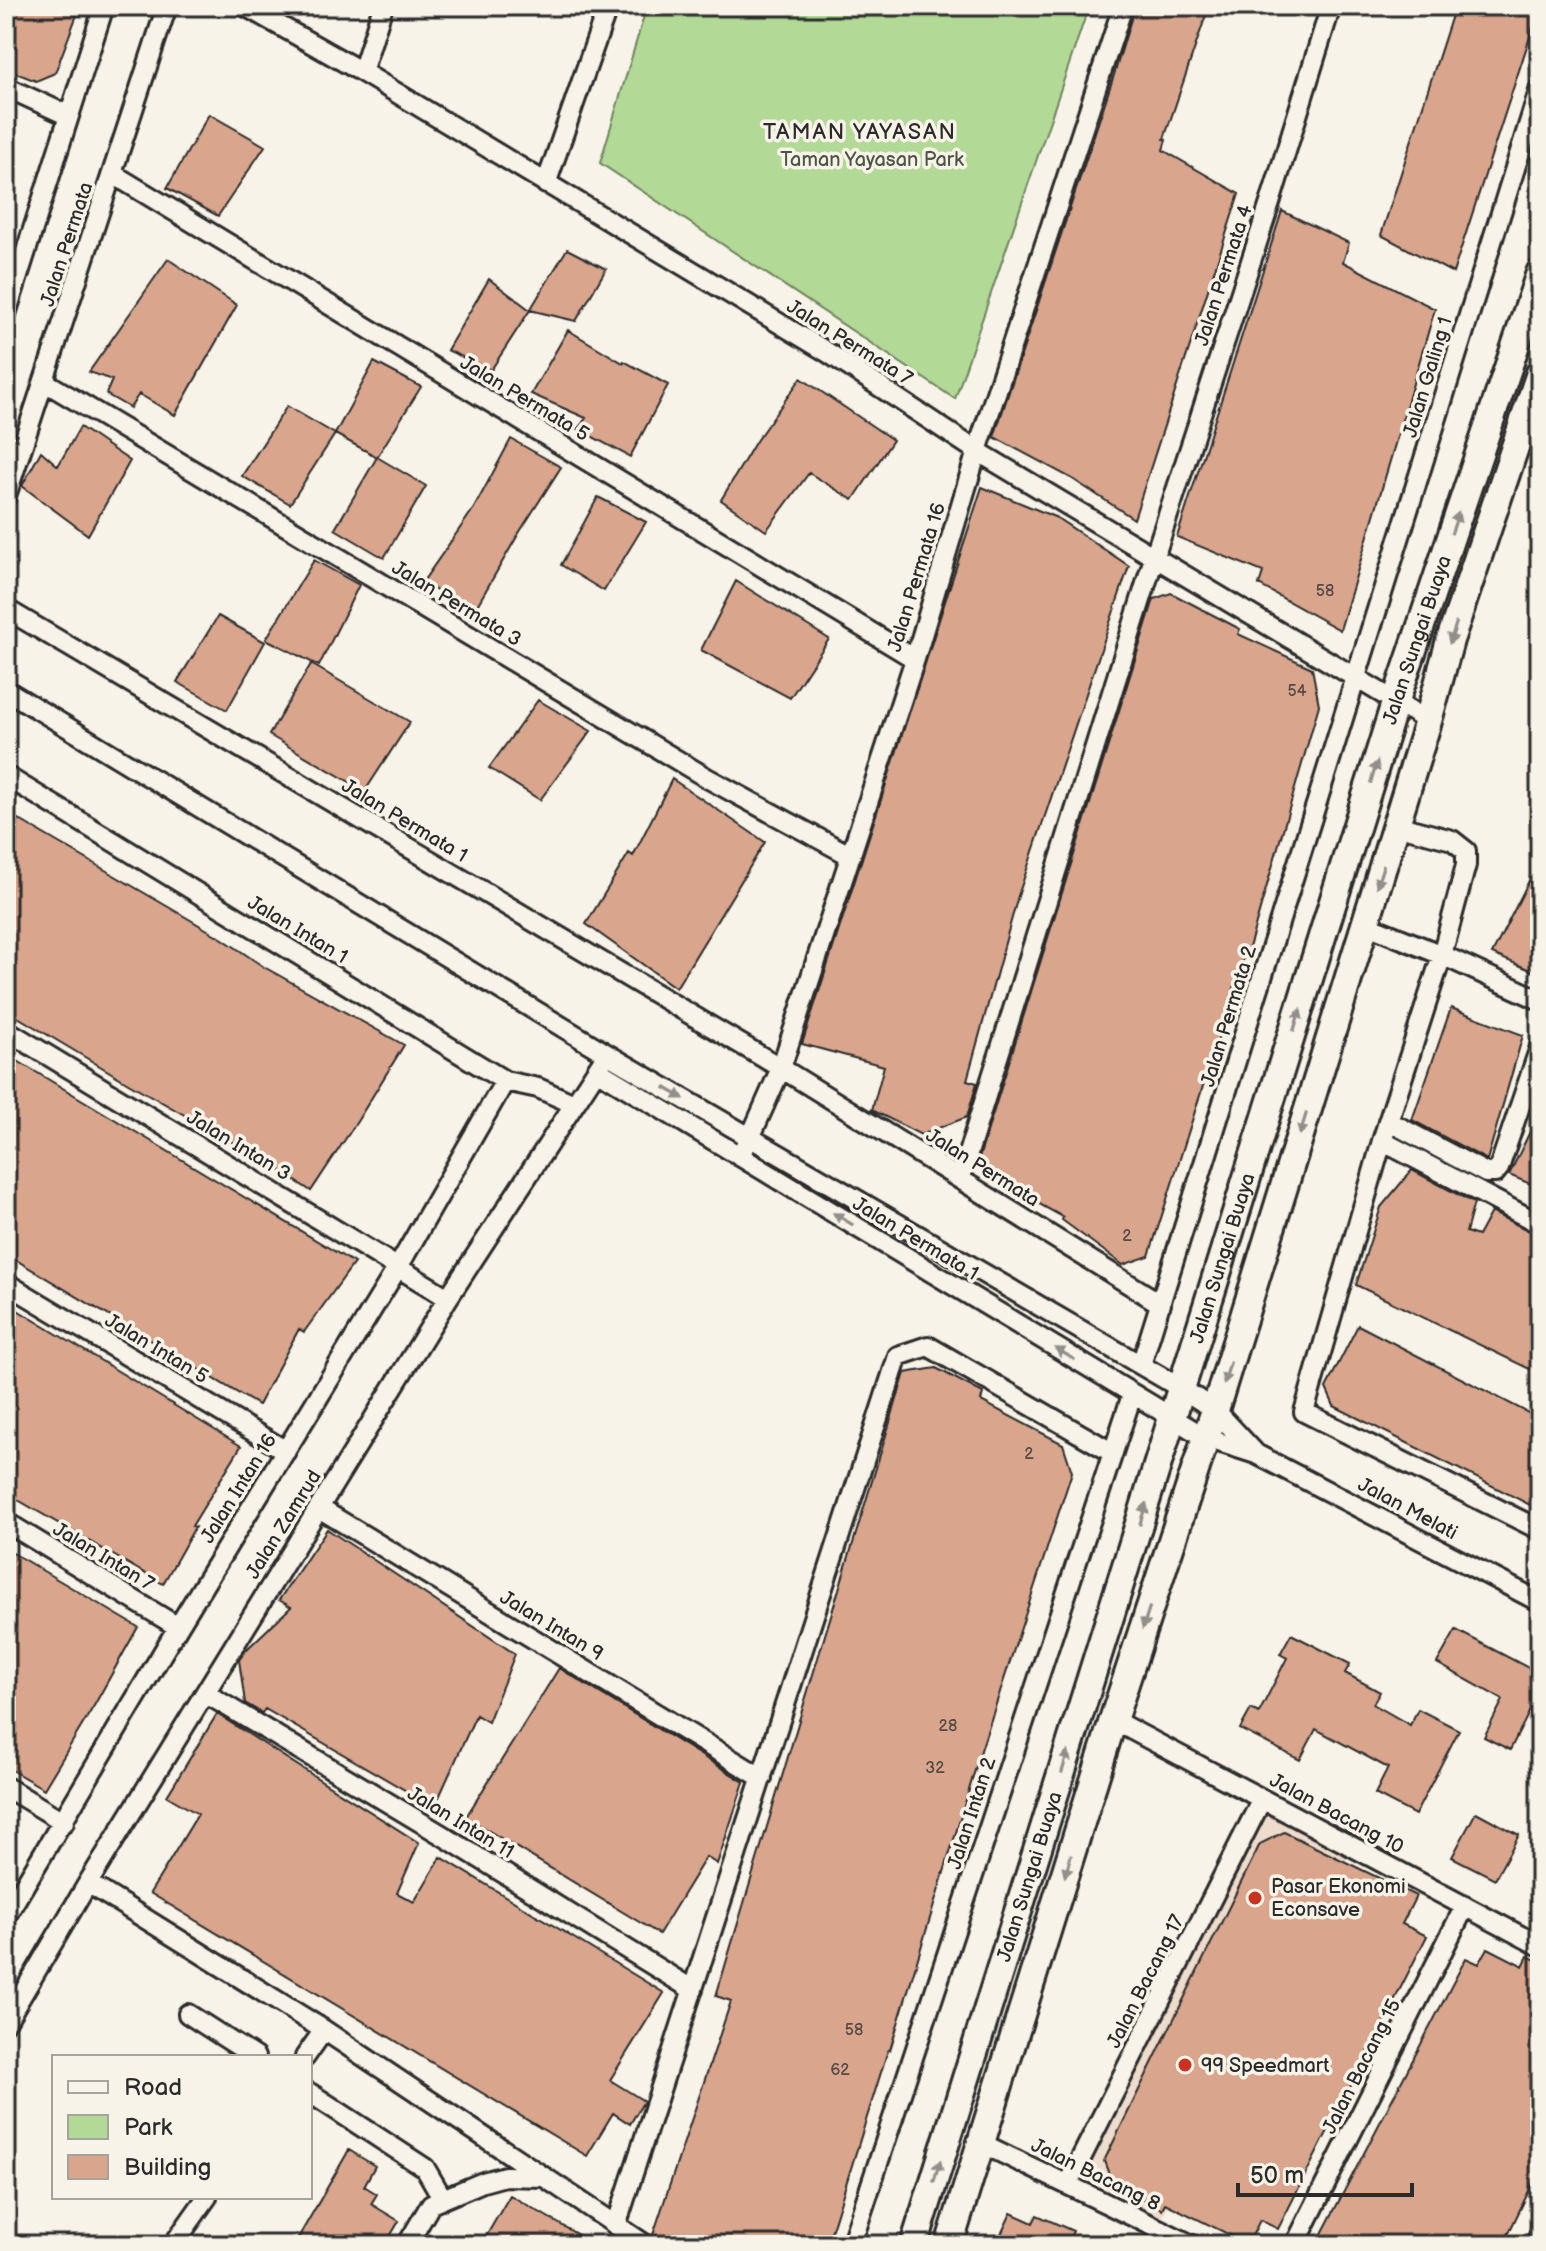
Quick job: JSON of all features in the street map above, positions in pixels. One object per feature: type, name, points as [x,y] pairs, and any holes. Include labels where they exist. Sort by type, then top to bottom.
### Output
[{"type":"street","points":[[6,314],[104,6]]},
{"type":"street","name":"Jalan Permata","points":[[6,496],[167,6]]},
{"type":"street","name":"Jalan Permata 7","points":[[245,6],[362,72],[827,352],[977,451],[1428,721]]},
{"type":"street","points":[[362,72],[383,6]]},
{"type":"street","points":[[546,184],[608,6]]},
{"type":"street","name":"Jalan Permata 16","points":[[739,1156],[781,1068],[915,659],[977,451],[1123,6]]},
{"type":"street","name":"Jalan Permata 4","points":[[1154,558],[1331,6]]},
{"type":"street","points":[[6,87],[69,116]]},
{"type":"street","name":"Jalan Galing 1","points":[[1357,680],[1540,88]]},
{"type":"street","name":"Jalan Permata 5","points":[[113,174],[915,659]]},
{"type":"street","name":"Jalan Sungai Buaya","points":[[914,2245],[1395,703],[1540,273]]},
{"type":"street","name":"Jalan Sungai Buaya","points":[[949,2245],[1113,1720],[1215,1410],[1428,721],[1450,640],[1540,373]]},
{"type":"street","name":"Jalan Permata 3","points":[[45,382],[707,778],[851,856]]},
{"type":"street","points":[[960,1179],[1154,558]]},
{"type":"street","name":"Jalan Permata 1","points":[[6,609],[781,1068]]},
{"type":"street","name":"Jalan Permata 2","points":[[1141,1365],[1357,680]]},
{"type":"street","points":[[6,690],[602,1062]]},
{"type":"street","name":"Jalan Intan 1","points":[[6,776],[505,1081],[538,1088],[574,1104]]},
{"type":"street","points":[[1396,825],[1452,840],[1466,851],[1466,865],[1442,955],[1388,1121],[1304,1412],[1540,1530]]},
{"type":"street","points":[[1365,924],[1540,1000]]},
{"type":"street","name":"Jalan Intan 3","points":[[6,1030],[448,1298]]},
{"type":"street","points":[[1388,1121],[1486,1173],[1495,1173],[1540,1047]]},
{"type":"street","name":"Jalan Permata 1","points":[[602,1062],[750,1138],[1182,1389]]},
{"type":"street","name":"Jalan Permata 1","points":[[602,1062],[739,1156],[1173,1419]]},
{"type":"street","name":"Jalan Zamrud","points":[[6,2022],[88,1883],[448,1298],[602,1062]]},
{"type":"street","name":"Jalan Permata","points":[[781,1068],[1161,1304]]},
{"type":"street","name":"Jalan Intan 16","points":[[6,1916],[398,1267],[505,1081]]},
{"type":"street","points":[[1382,1141],[1540,1224]]},
{"type":"street","name":"Jalan Intan 5","points":[[6,1283],[286,1451]]},
{"type":"street","points":[[616,2226],[898,1356],[928,1346],[1113,1453]]},
{"type":"street","name":"Jalan Melati","points":[[1182,1389],[1215,1410],[1256,1454]]},
{"type":"street","name":"Jalan Intan 2","points":[[851,2245],[1132,1395]]},
{"type":"street","name":"Jalan Melati","points":[[1173,1419],[1206,1438],[1256,1454],[1540,1601]]},
{"type":"street","name":"Jalan Intan 9","points":[[319,1508],[762,1778]]},
{"type":"street","name":"Jalan Intan 7","points":[[6,1522],[178,1627]]},
{"type":"street","name":"Jalan Intan 11","points":[[205,1693],[693,1990]]},
{"type":"street","name":"Jalan Bacang 10","points":[[1113,1720],[1540,1946]]},
{"type":"street","points":[[6,1787],[64,1822]]},
{"type":"street","name":"Jalan Bacang 17","points":[[1068,2184],[1262,1799]]},
{"type":"street","points":[[88,1883],[324,2030],[646,2245]]},
{"type":"street","name":"Jalan Bacang 15","points":[[1295,2245],[1465,1906]]},
{"type":"street","points":[[188,2014],[252,2055]]},
{"type":"street","points":[[306,2055],[324,2030]]},
{"type":"street","points":[[312,2094],[425,2168],[443,2199]]},
{"type":"street","name":"Jalan Bacang 8","points":[[981,2143],[1192,2245]]},
{"type":"street","points":[[407,2245],[431,2204],[505,2176],[545,2177]]},
{"type":"street","points":[[177,2243],[206,2199]]},
{"type":"street","points":[[1535,2245],[1540,2234]]},
{"type":"shaded area","points":[[1266,1812],[1349,1855],[1161,2219],[1080,2180]]},
{"type":"green space","name":"Taman Yayasan Park","points":[[647,6],[1089,6],[955,399],[600,163]]},
{"type":"building","points":[[6,6],[66,6],[78,12],[55,73],[36,81],[6,69]]},
{"type":"building","points":[[1135,6],[1209,6],[1163,150],[1239,194],[1134,519],[1071,478],[994,437]]},
{"type":"building","points":[[1455,6],[1540,6],[1453,273],[1381,235]]},
{"type":"building","points":[[209,114],[265,146],[218,216],[167,188]]},
{"type":"building","points":[[1282,211],[1349,243],[1343,262],[1435,309],[1340,630],[1259,585],[1263,572],[1177,537]]},
{"type":"building","points":[[567,249],[606,269],[576,321],[530,310]]},
{"type":"building","points":[[168,259],[237,305],[175,415],[139,394],[130,408],[106,394],[112,380],[89,372]]},
{"type":"building","points":[[489,279],[530,310],[491,370],[447,350]]},
{"type":"building","points":[[568,330],[623,363],[668,385],[630,457],[578,429],[586,418],[531,394]]},
{"type":"building","points":[[374,362],[421,387],[377,457],[335,434]]},
{"type":"building","points":[[801,378],[893,440],[853,500],[809,473],[766,531],[721,500],[756,441]]},
{"type":"building","points":[[287,406],[335,434],[290,504],[242,476]]},
{"type":"building","points":[[80,427],[130,461],[88,535],[22,486],[41,451],[58,466]]},
{"type":"building","points":[[511,439],[561,467],[474,611],[422,583],[474,508]]},
{"type":"building","points":[[377,457],[426,486],[384,558],[335,529]]},
{"type":"building","points":[[982,487],[1057,518],[1129,566],[1018,896],[967,1080],[977,1083],[967,1117],[921,1135],[872,1110],[884,1066],[802,1044]]},
{"type":"building","points":[[598,497],[646,522],[604,591],[561,565]]},
{"type":"building","points":[[314,560],[359,585],[319,666],[266,639]]},
{"type":"building","points":[[736,581],[829,639],[790,698],[701,650]]},
{"type":"building","points":[[1171,593],[1240,629],[1238,634],[1312,668],[1319,705],[1246,958],[1149,1256],[1123,1265],[1062,1220],[1063,1217],[983,1173],[979,1158],[1154,599]]},
{"type":"building","points":[[218,616],[265,642],[227,710],[177,682]]},
{"type":"building","points":[[311,664],[410,722],[365,791],[269,735]]},
{"type":"building","points":[[538,700],[591,731],[540,800],[489,768]]},
{"type":"building","points":[[672,779],[765,842],[676,988],[586,924],[629,853],[633,856]]},
{"type":"building","points":[[6,812],[223,939],[264,967],[404,1045],[311,1191],[267,1162],[6,1010]]},
{"type":"building","points":[[1540,859],[1540,974],[1492,954]]},
{"type":"building","points":[[1451,1008],[1523,1035],[1487,1160],[1412,1120]]},
{"type":"building","points":[[6,1054],[354,1263],[304,1332],[299,1329],[258,1405],[6,1254]]},
{"type":"building","points":[[1540,1111],[1540,1188],[1509,1175]]},
{"type":"building","points":[[1412,1170],[1474,1203],[1466,1232],[1478,1236],[1491,1212],[1540,1236],[1540,1374],[1356,1285],[1381,1207]]},
{"type":"building","points":[[6,1303],[241,1446],[192,1526],[195,1527],[163,1584],[6,1493]]},
{"type":"building","points":[[1358,1325],[1540,1419],[1540,1510],[1334,1406],[1326,1388]]},
{"type":"building","points":[[936,1368],[983,1393],[981,1401],[1063,1444],[1072,1472],[982,1747],[890,2050],[827,2245],[670,2245],[657,2241],[653,2235],[731,2001],[716,1996],[905,1373]]},
{"type":"building","points":[[327,1529],[515,1654],[488,1722],[476,1715],[436,1804],[429,1804],[265,1709],[262,1713],[245,1703],[239,1660],[291,1607],[279,1600]]},
{"type":"building","points":[[6,1549],[138,1627],[44,1789],[6,1767]]},
{"type":"building","points":[[1456,1630],[1540,1674],[1540,1691],[1510,1750],[1484,1737],[1503,1700],[1437,1663]]},
{"type":"building","points":[[1291,1634],[1350,1664],[1345,1673],[1380,1692],[1373,1704],[1410,1725],[1418,1709],[1459,1730],[1415,1815],[1375,1794],[1388,1768],[1316,1729],[1300,1760],[1240,1729],[1251,1709],[1259,1713],[1287,1658],[1280,1654]]},
{"type":"building","points":[[559,1668],[744,1782],[717,1864],[706,1857],[659,1934],[466,1817]]},
{"type":"building","points":[[217,1714],[419,1843],[397,1893],[414,1902],[441,1857],[664,1993],[610,2080],[644,2101],[630,2124],[613,2113],[587,2156],[150,1893],[198,1814],[167,1796]]},
{"type":"building","points":[[1476,1812],[1519,1835],[1495,1879],[1452,1857]]},
{"type":"building","points":[[1284,1832],[1416,1896],[1402,1924],[1427,1936],[1278,2229],[1260,2220],[1248,2244],[1165,2203],[1162,2209],[1113,2185],[1104,2161],[1260,1844]]},
{"type":"building","points":[[1488,1948],[1523,1966],[1528,1956],[1540,1962],[1540,2168],[1503,2245],[1316,2245],[1466,1958],[1479,1964]]},
{"type":"building","points":[[349,2150],[375,2166],[364,2186],[377,2194],[371,2204],[399,2221],[385,2245],[294,2245]]},
{"type":"building","points":[[510,2195],[529,2206],[595,2245],[481,2245]]},
{"type":"building","points":[[1011,2213],[1033,2223],[1037,2215],[1073,2231],[1067,2245],[996,2245]]},
{"type":"place","name":"Pasar Ekonomi Econsave","points":[[1255,1898]]},
{"type":"place","name":"99 Speedmart","points":[[1185,2065]]},
{"type":"district","name":"TAMAN YAYASAN","points":[[860,131]]}]
